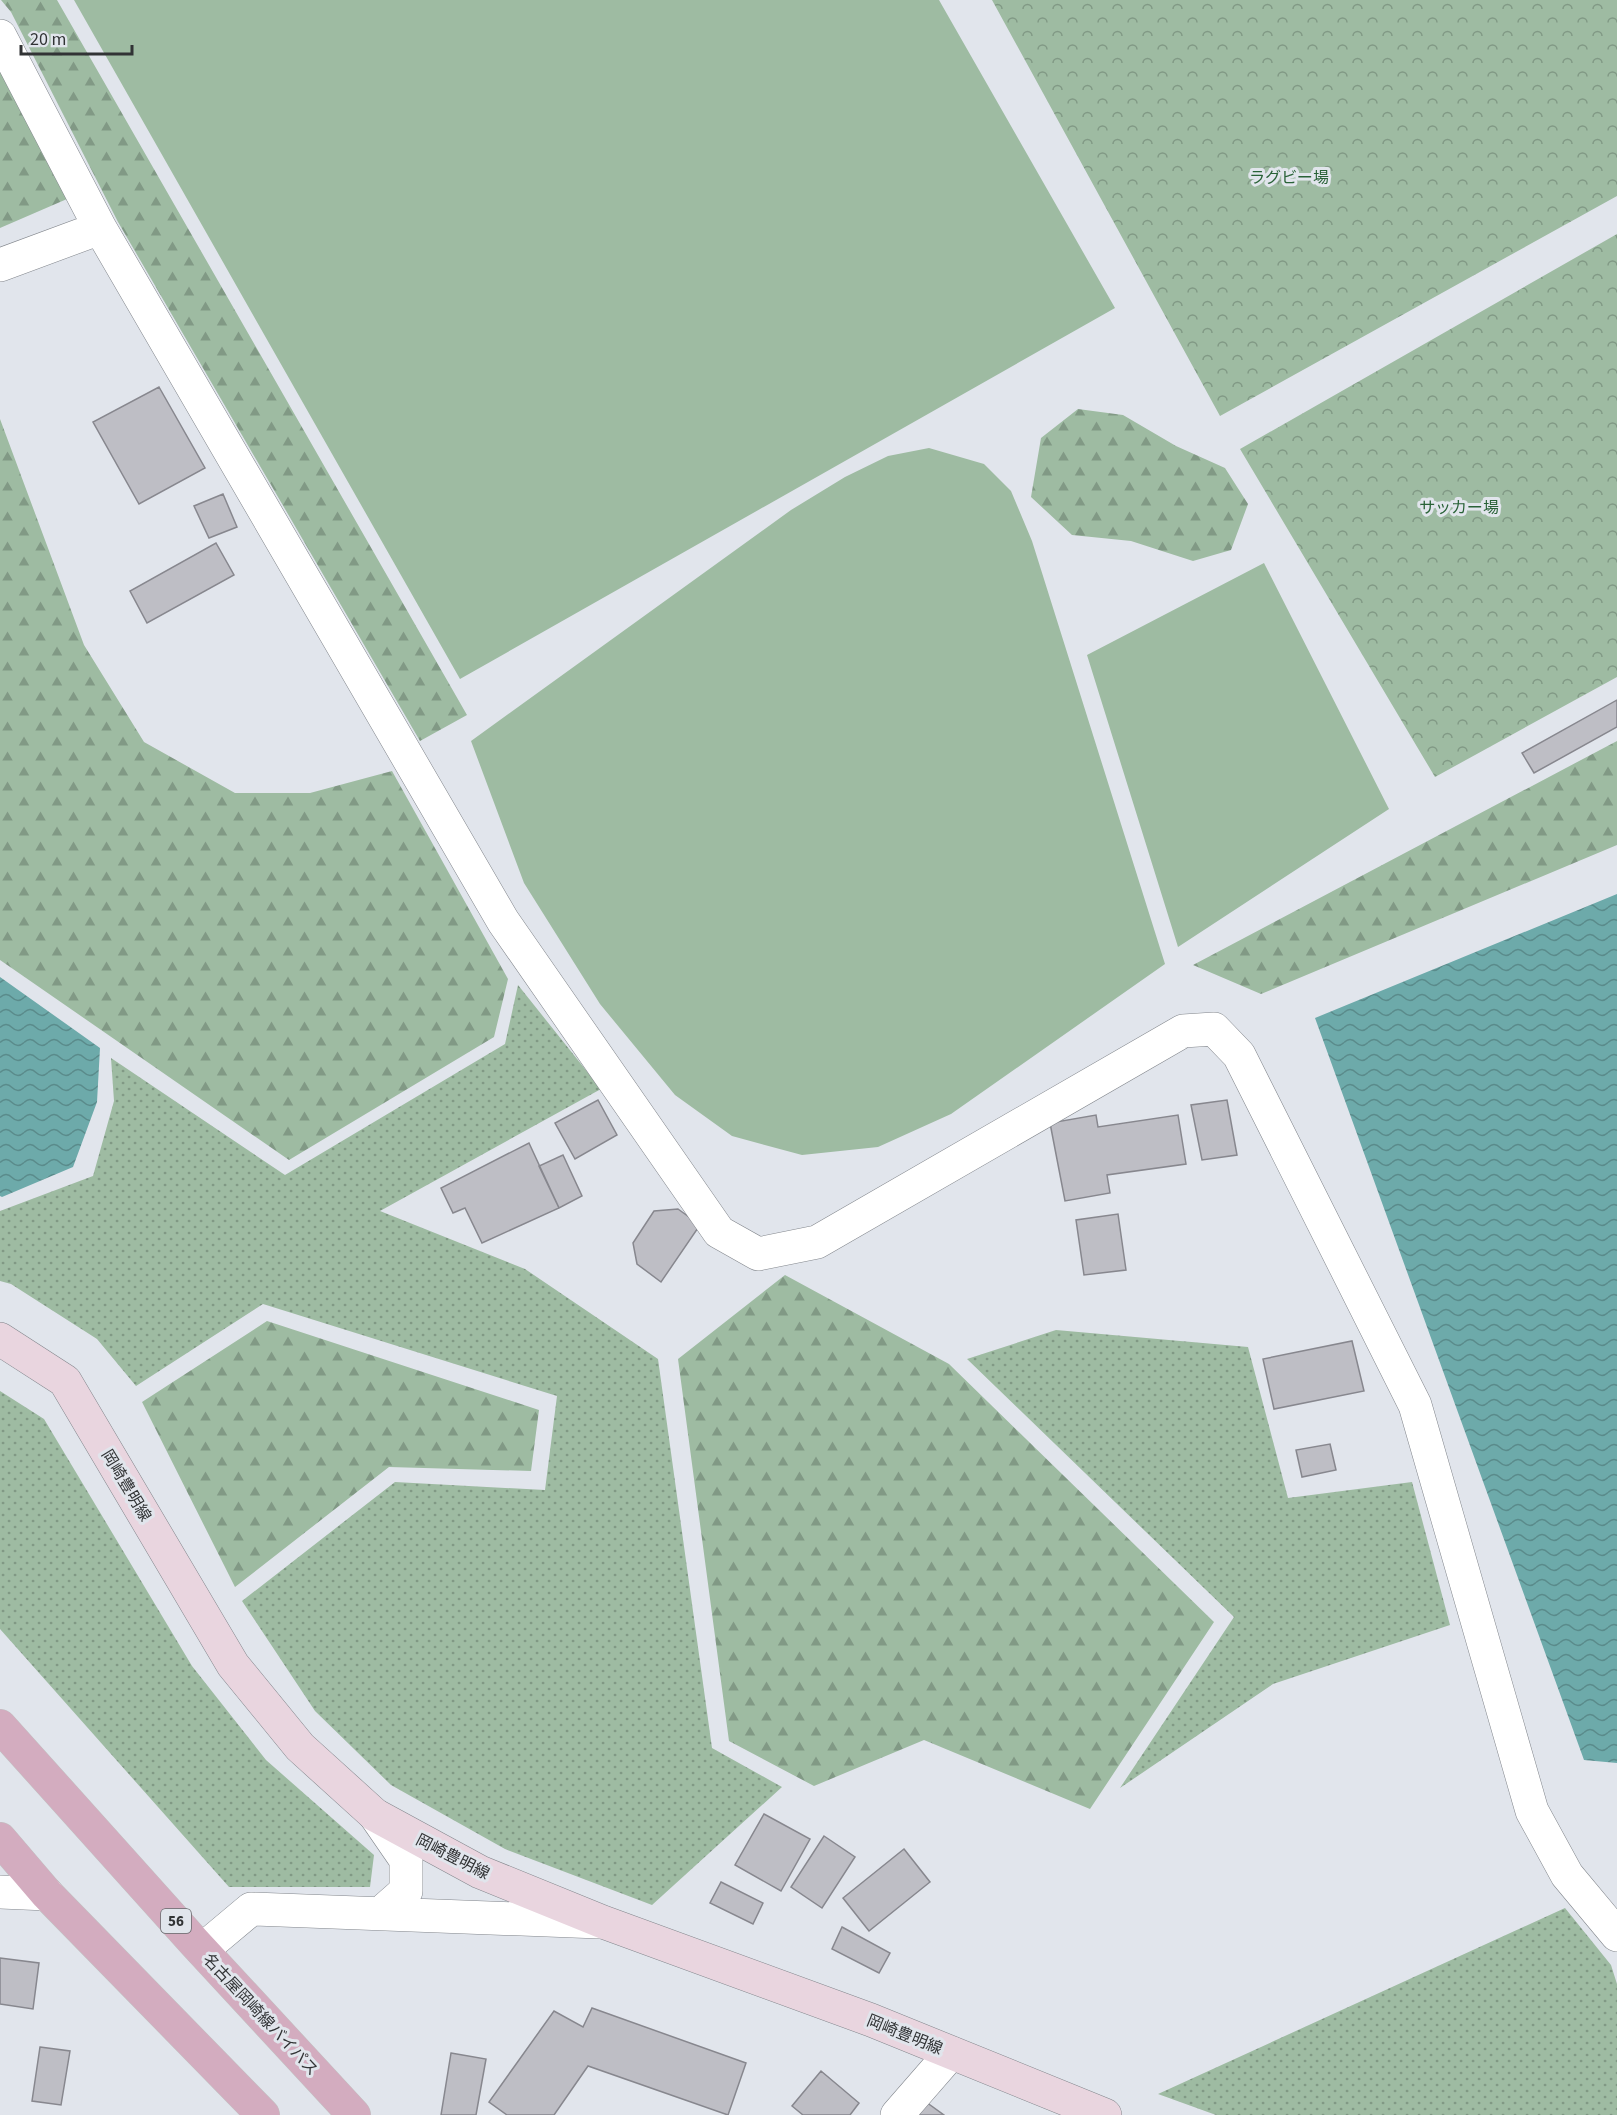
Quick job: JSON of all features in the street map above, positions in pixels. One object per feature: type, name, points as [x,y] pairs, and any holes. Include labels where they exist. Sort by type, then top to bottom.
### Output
[{"type":"main road","name":"岡崎豊明線","points":[[0,1339],[65,1381],[233,1665],[300,1748],[375,1815],[480,1872],[603,1922],[871,2020],[1105,2115]]},
{"type":"main road","name":"名古屋岡崎線バイパス","points":[[0,1726],[354,2115]]},
{"type":"main road","points":[[0,1839],[47,1894],[263,2115]]},
{"type":"street","points":[[0,36],[100,228],[503,921],[719,1232],[758,1254],[817,1242],[1183,1031],[1214,1029],[1239,1055],[1415,1405],[1532,1811],[1567,1875],[1617,1935]]},
{"type":"street","points":[[0,265],[100,228]]},
{"type":"street","points":[[375,1815],[405,1860],[405,1891],[381,1913]]},
{"type":"street","points":[[0,1892],[47,1894]]},
{"type":"street","points":[[202,1950],[251,1909],[603,1922]]},
{"type":"street","points":[[897,2115],[951,2053]]},
{"type":"green space","points":[[1,0],[57,0],[467,715],[420,741],[118,222],[11,12]]},
{"type":"green space","points":[[74,0],[939,0],[1115,308],[460,679]]},
{"type":"green space","name":"ラグビー場","points":[[992,0],[1617,0],[1617,196],[1220,416]]},
{"type":"green space","points":[[0,70],[67,199],[0,228]]},
{"type":"green space","name":"サッカー場","points":[[1617,234],[1617,677],[1435,777],[1240,449]]},
{"type":"green space","points":[[1078,409],[1123,415],[1176,446],[1225,468],[1248,504],[1231,550],[1193,561],[1131,541],[1072,535],[1031,497],[1041,438]]},
{"type":"green space","points":[[0,419],[84,645],[144,742],[235,793],[310,793],[392,771],[508,979],[494,1037],[289,1160],[0,960]]},
{"type":"green space","points":[[929,448],[984,464],[1011,491],[1032,541],[1165,964],[951,1114],[878,1147],[802,1155],[732,1136],[675,1095],[600,1004],[524,883],[471,741],[791,510],[845,477],[888,456]]},
{"type":"green space","points":[[1264,563],[1389,809],[1178,947],[1087,655]]},
{"type":"green space","points":[[1617,741],[1617,845],[1261,994],[1193,965]]},
{"type":"green space","points":[[518,985],[601,1089],[380,1211],[525,1269],[658,1359],[712,1748],[782,1787],[652,1905],[505,1849],[391,1785],[315,1711],[242,1601],[395,1482],[545,1490],[557,1396],[263,1304],[136,1386],[97,1339],[11,1284],[0,1281],[0,1211],[93,1176],[114,1101],[111,1058],[285,1175],[505,1044]]},
{"type":"green space","points":[[785,1275],[949,1364],[1214,1622],[1090,1809],[924,1740],[814,1786],[729,1741],[678,1359]]},
{"type":"green space","points":[[267,1321],[539,1410],[531,1471],[389,1467],[235,1587],[142,1402]]},
{"type":"green space","points":[[1056,1330],[1248,1347],[1288,1498],[1412,1482],[1450,1625],[1273,1684],[1120,1788],[1234,1617],[967,1359]]},
{"type":"green space","points":[[0,1391],[44,1419],[192,1666],[266,1760],[374,1855],[370,1887],[229,1887],[0,1629]]},
{"type":"green space","points":[[1565,1908],[1611,1965],[1617,1984],[1617,2115],[1216,2115],[1158,2094]]},
{"type":"water","points":[[1617,894],[1617,1763],[1584,1760],[1315,1018]]},
{"type":"water","points":[[0,977],[100,1048],[97,1102],[73,1167],[2,1197],[0,1196]]},
{"type":"building","points":[[159,387],[205,468],[139,504],[93,422]]},
{"type":"building","points":[[223,494],[237,527],[209,538],[194,506]]},
{"type":"building","points":[[216,543],[234,575],[147,623],[130,591]]},
{"type":"building","points":[[1617,700],[1617,727],[1534,773],[1522,753]]},
{"type":"building","points":[[598,1100],[617,1135],[575,1159],[555,1123]]},
{"type":"building","points":[[1227,1100],[1237,1155],[1202,1160],[1191,1105]]},
{"type":"building","points":[[1096,1115],[1098,1127],[1178,1115],[1186,1164],[1107,1175],[1110,1193],[1065,1201],[1050,1123]]},
{"type":"building","points":[[529,1143],[559,1208],[482,1243],[465,1208],[453,1213],[441,1188]]},
{"type":"building","points":[[563,1155],[582,1196],[559,1208],[539,1166]]},
{"type":"building","points":[[678,1209],[700,1225],[661,1282],[637,1264],[633,1243],[654,1211]]},
{"type":"building","points":[[1118,1214],[1126,1270],[1084,1275],[1076,1220]]},
{"type":"building","points":[[1352,1341],[1364,1391],[1274,1409],[1263,1359]]},
{"type":"building","points":[[1330,1444],[1336,1470],[1302,1477],[1296,1450]]},
{"type":"building","points":[[764,1814],[810,1839],[781,1891],[735,1865]]},
{"type":"building","points":[[824,1836],[855,1857],[822,1908],[791,1887]]},
{"type":"building","points":[[904,1849],[930,1882],[869,1931],[843,1898]]},
{"type":"building","points":[[721,1882],[763,1903],[753,1924],[710,1903]]},
{"type":"building","points":[[842,1927],[890,1953],[879,1973],[832,1949]]},
{"type":"building","points":[[0,1958],[39,1963],[33,2009],[0,2004]]},
{"type":"building","points":[[592,2008],[746,2063],[728,2115],[588,2066],[554,2115],[507,2115],[489,2102],[554,2011],[583,2027]]},
{"type":"building","points":[[40,2047],[70,2051],[61,2105],[32,2101]]},
{"type":"building","points":[[451,2053],[486,2059],[476,2115],[441,2115]]},
{"type":"building","points":[[821,2071],[859,2103],[850,2115],[803,2115],[792,2106]]},
{"type":"building","points":[[926,2102],[944,2115],[915,2115]]}]
